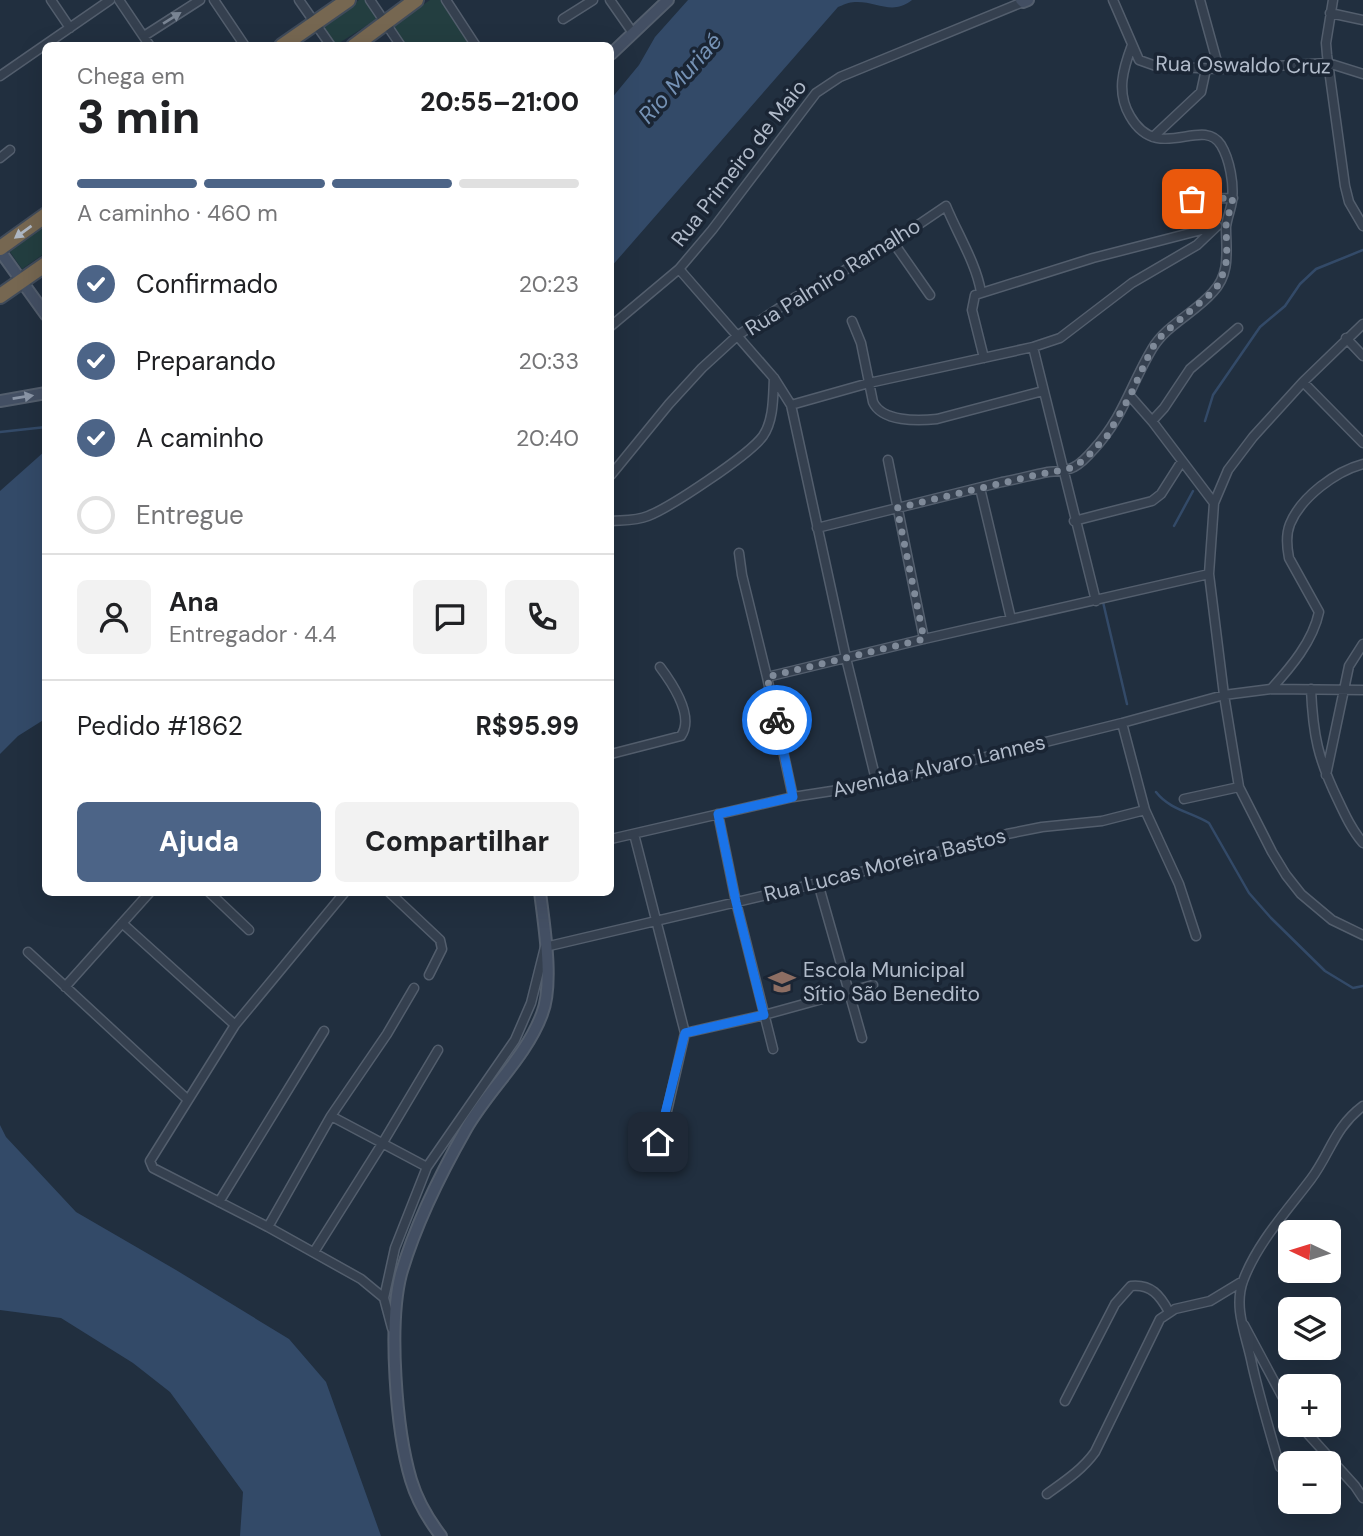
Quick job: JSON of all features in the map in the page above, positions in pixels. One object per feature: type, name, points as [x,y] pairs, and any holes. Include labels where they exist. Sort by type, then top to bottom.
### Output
[{"type":"highway","points":[[288,42],[348,0]]},
{"type":"highway","points":[[359,42],[416,0]]},
{"type":"highway","points":[[0,250],[42,218]]},
{"type":"highway","points":[[0,296],[42,267]]},
{"type":"street","points":[[51,0],[70,28]]},
{"type":"street","points":[[50,42],[110,0]]},
{"type":"street","points":[[119,0],[148,42]]},
{"type":"street","points":[[144,36],[200,0]]},
{"type":"street","points":[[214,0],[242,42]]},
{"type":"street","points":[[299,0],[328,42]]},
{"type":"street","points":[[370,0],[398,42]]},
{"type":"street","points":[[446,0],[474,42]]},
{"type":"street","points":[[563,19],[593,0]]},
{"type":"street","points":[[610,0],[633,33]]},
{"type":"street","points":[[614,51],[668,0]]},
{"type":"street","points":[[817,528],[1063,470],[1080,463],[1107,436],[1130,396],[1152,348],[1163,334],[1207,299],[1221,280],[1227,259],[1226,224],[1233,198],[1227,160],[1220,143],[1213,136],[1199,134],[1174,139],[1153,137],[1144,135],[1135,125],[1122,103],[1125,65],[1132,45],[1113,0]]},
{"type":"street","points":[[1200,0],[1219,69]]},
{"type":"street","points":[[1333,0],[1326,43],[1328,64],[1345,186],[1349,202],[1362,220]]},
{"type":"street","name":"Rua Primeiro de Maio","points":[[614,323],[679,269],[816,93],[840,78],[1024,1]]},
{"type":"street","points":[[1331,13],[1363,20]]},
{"type":"street","name":"Rua Oswaldo Cruz","points":[[1132,45],[1139,60],[1156,66],[1219,69],[1328,64],[1363,74]]},
{"type":"street","points":[[0,76],[42,47]]},
{"type":"street","points":[[1153,137],[1201,92],[1206,69]]},
{"type":"street","points":[[0,158],[10,150]]},
{"type":"street","points":[[1192,199],[1233,198]]},
{"type":"street","name":"Rua Palmiro Ramalho","points":[[614,471],[686,386],[737,336],[794,298],[893,242],[946,206],[966,253],[978,272],[981,292]]},
{"type":"street","points":[[984,358],[972,310],[975,295],[1105,254],[1226,224]]},
{"type":"street","points":[[791,405],[869,383],[1033,347],[1060,338],[1120,292],[1197,245],[1217,226]]},
{"type":"street","points":[[893,242],[930,295]]},
{"type":"street","points":[[0,250],[42,310]]},
{"type":"street","points":[[679,269],[774,378],[791,405],[846,658],[877,784]]},
{"type":"street","points":[[852,321],[861,343],[873,402],[878,411],[893,417],[924,421],[937,419],[1043,391]]},
{"type":"street","points":[[1363,324],[1303,382],[1253,437],[1228,470],[1214,503],[1209,574],[1239,787],[1272,852],[1301,894],[1332,920],[1363,935]]},
{"type":"street","points":[[1152,421],[1164,408],[1189,369],[1238,328]]},
{"type":"street","points":[[1346,338],[1363,356]]},
{"type":"street","points":[[1033,347],[1096,601]]},
{"type":"street","points":[[614,521],[651,515],[755,445],[769,424],[774,378]]},
{"type":"street","points":[[1303,382],[1363,443]]},
{"type":"street","points":[[0,401],[42,394]]},
{"type":"street","points":[[1130,396],[1214,503]]},
{"type":"street","points":[[888,460],[924,639]]},
{"type":"street","points":[[1074,521],[1152,501],[1161,494],[1182,461]]},
{"type":"street","points":[[1271,690],[1315,629],[1318,612],[1289,558],[1287,549],[1290,525],[1314,494],[1336,476],[1363,464]]},
{"type":"street","points":[[980,488],[1012,619]]},
{"type":"street","points":[[739,552],[793,797]]},
{"type":"street","points":[[767,677],[1209,574]]},
{"type":"street","points":[[1326,776],[1349,666],[1363,644]]},
{"type":"street","points":[[614,753],[681,736],[685,731],[677,692],[660,667]]},
{"type":"street","name":"Avenida Alvaro Lannes","points":[[614,838],[793,797],[877,784],[1224,695],[1271,690],[1363,690]]},
{"type":"street","points":[[1311,690],[1314,736],[1326,776],[1349,823],[1363,843]]},
{"type":"street","points":[[1122,723],[1145,810],[1179,884],[1196,936]]},
{"type":"street","points":[[1184,799],[1239,787]]},
{"type":"street","name":"Rua Lucas Moreira Bastos","points":[[545,947],[818,883],[1007,834],[1042,827],[1101,821],[1145,810]]},
{"type":"street","points":[[718,814],[736,902],[773,1049]]},
{"type":"street","points":[[635,834],[685,1033],[667,1111],[650,1165]]},
{"type":"street","points":[[818,883],[862,1038]]},
{"type":"street","points":[[65,987],[146,896]]},
{"type":"street","points":[[213,896],[249,930]]},
{"type":"street","points":[[342,896],[234,1025],[150,1157],[153,1168],[314,1252],[361,1279],[384,1298]]},
{"type":"street","points":[[393,896],[440,940],[442,949],[429,975]]},
{"type":"street","points":[[441,1536],[422,1506],[411,1480],[398,1408],[395,1341],[400,1277],[413,1237],[467,1127],[521,1054],[543,1013],[547,989],[540,896]]},
{"type":"street","points":[[122,923],[234,1025]]},
{"type":"street","points":[[395,1341],[384,1298],[395,1248],[427,1167],[515,1040],[531,1003],[545,947]]},
{"type":"street","points":[[29,952],[188,1100]]},
{"type":"street","points":[[685,1033],[764,1015],[873,985]]},
{"type":"street","points":[[268,1227],[331,1116],[387,1034],[414,988]]},
{"type":"street","points":[[219,1202],[324,1031]]},
{"type":"street","points":[[314,1252],[438,1051]]},
{"type":"street","points":[[1278,1460],[1242,1323],[1239,1305],[1243,1280],[1272,1231],[1326,1156],[1335,1135],[1363,1106]]},
{"type":"street","points":[[331,1116],[427,1167]]},
{"type":"street","points":[[1047,1494],[1069,1479],[1095,1452],[1160,1319],[1169,1312],[1210,1301],[1243,1280]]},
{"type":"street","points":[[1065,1401],[1115,1304],[1125,1290],[1131,1286],[1148,1287],[1159,1296],[1169,1312]]},
{"type":"street","points":[[1242,1323],[1256,1343],[1278,1387]]},
{"type":"street","points":[[1311,1437],[1356,1486],[1363,1498]]},
{"type":"green space","points":[[359,0],[365,0],[377,19],[341,42],[334,42],[323,26]]},
{"type":"green space","points":[[430,0],[443,0],[472,42],[403,42],[392,26]]},
{"type":"green space","points":[[42,226],[42,255],[22,269],[8,249]]},
{"type":"water","name":"Rio Muriaé","points":[[688,0],[912,0],[898,7],[855,2],[838,7],[614,264],[614,95],[639,65],[655,37]]},
{"type":"water","points":[[42,454],[42,721],[18,736],[0,754],[0,491]]},
{"type":"water","points":[[0,1125],[6,1137],[76,1212],[289,1339],[326,1382],[381,1536],[240,1536],[243,1492],[170,1392],[133,1363],[61,1318],[0,1310]]},
{"type":"waterway","points":[[1205,421],[1213,395],[1260,327],[1285,306],[1300,284],[1316,269],[1363,250]]},
{"type":"waterway","points":[[0,432],[42,427]]},
{"type":"waterway","points":[[1174,526],[1193,491]]},
{"type":"waterway","points":[[1103,602],[1127,704]]},
{"type":"waterway","points":[[1156,792],[1174,807],[1209,823],[1249,893],[1325,971],[1353,988],[1363,986]]},
{"type":"way so far","points":[[777,720],[767,677],[924,639],[897,508],[1074,467],[1107,436],[1130,396],[1152,348],[1163,334],[1207,299],[1226,270],[1226,224],[1233,198],[1192,199]]},
{"type":"place","name":"Escola Municipal Sítio São Benedito","points":[[782,982]]},
{"type":"route","points":[[658,1142],[685,1033],[764,1015],[718,814],[793,797],[777,720]]}]
